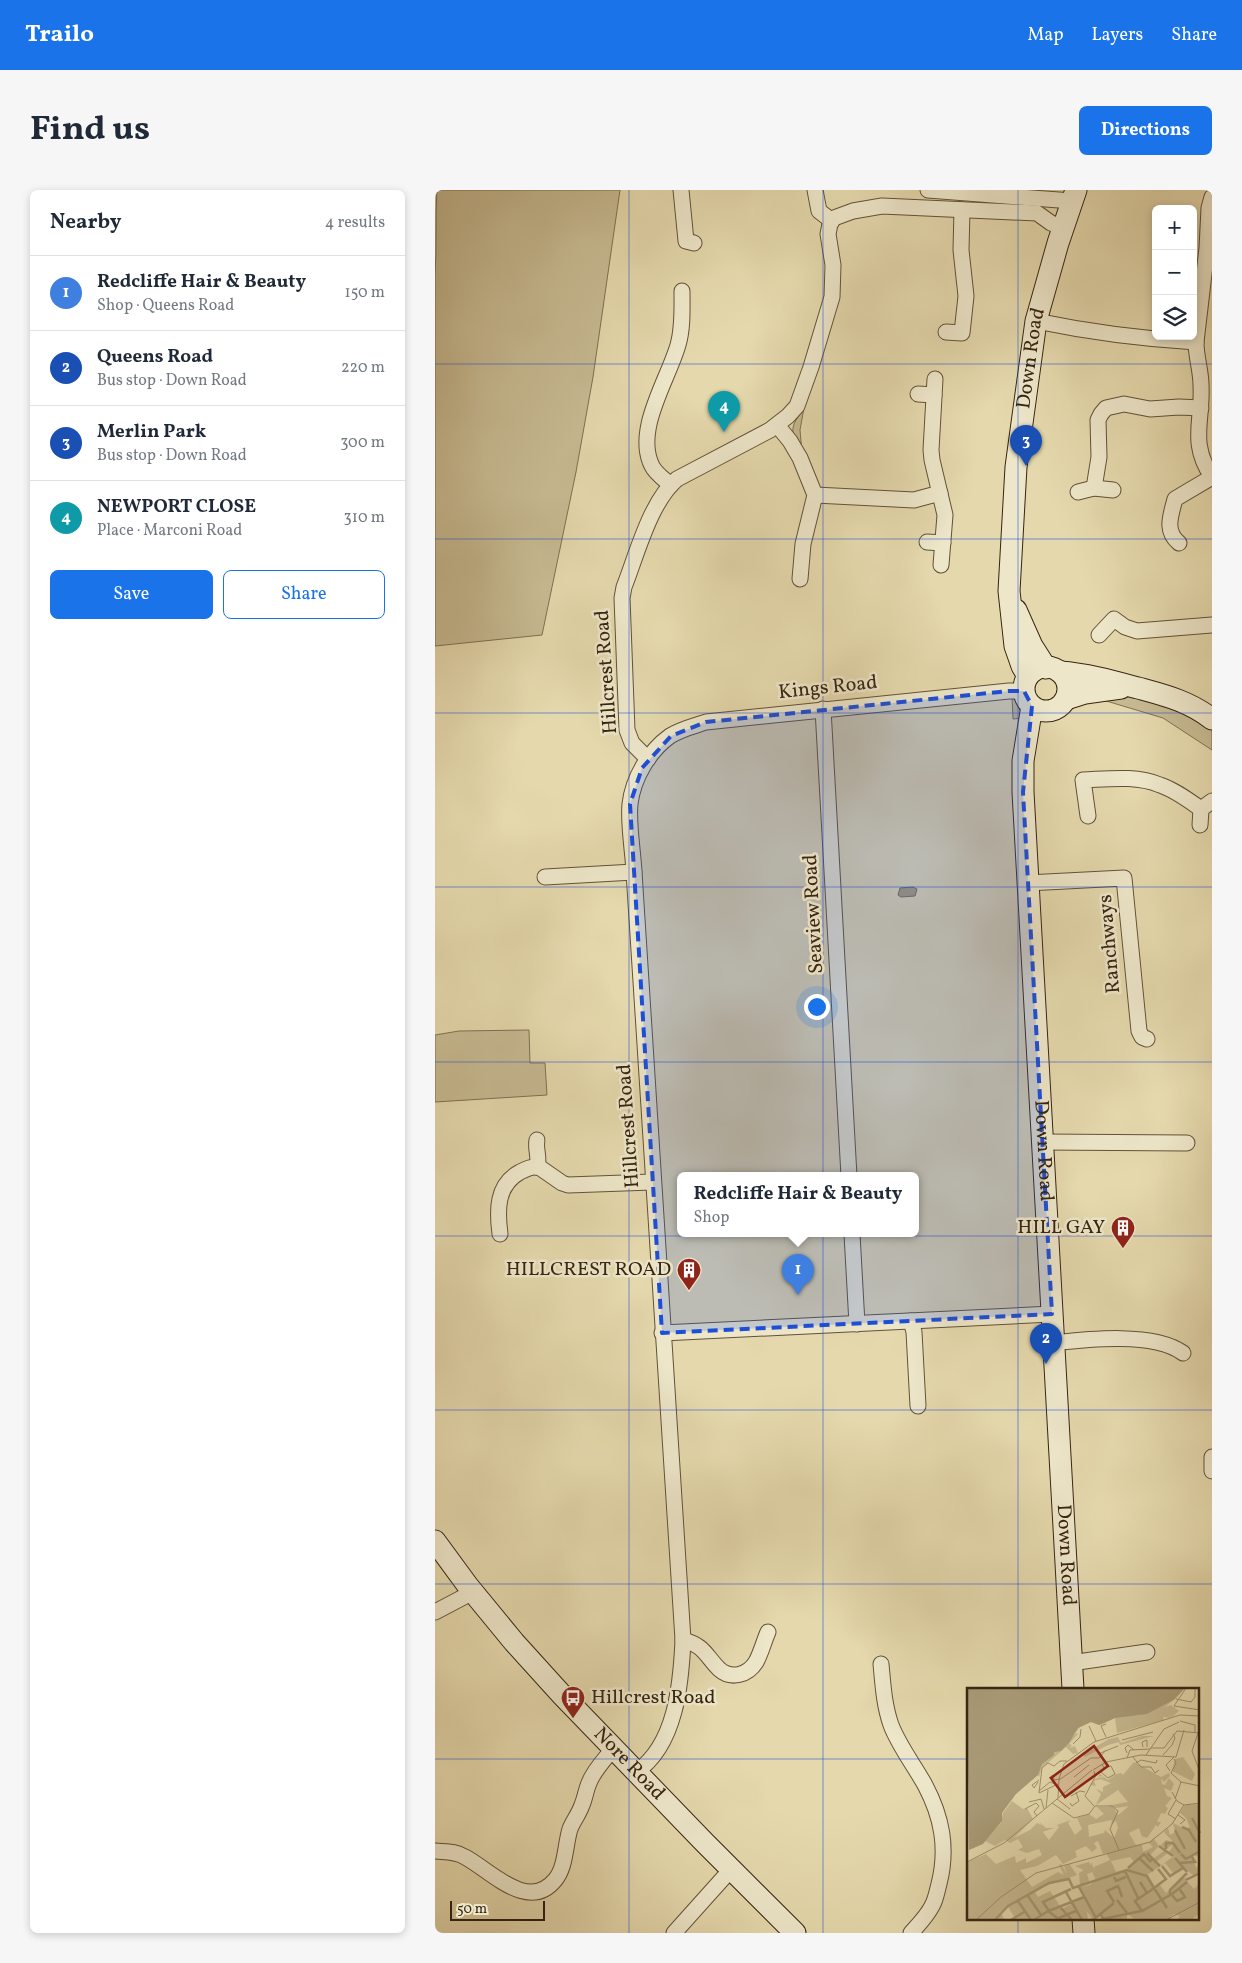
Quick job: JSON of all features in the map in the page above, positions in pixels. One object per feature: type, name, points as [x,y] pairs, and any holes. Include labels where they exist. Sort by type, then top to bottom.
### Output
[{"type":"street","points":[[681,190],[686,241],[694,242]]},
{"type":"street","points":[[815,190],[819,211],[831,221]]},
{"type":"street","points":[[928,190],[1074,196]]},
{"type":"street","name":"Down Road","points":[[1023,792],[1040,737],[1061,704],[1068,689],[1067,684],[1038,683],[1022,666],[1015,646],[1009,591],[1016,467],[1036,321],[1074,196]]},
{"type":"street","points":[[1179,543],[1173,538],[1169,528],[1169,496],[1212,477],[1203,462],[1198,445],[1201,383],[1196,342],[1207,248],[1209,208],[1212,197]]},
{"type":"street","points":[[682,291],[675,307],[681,331],[678,346],[651,416],[648,433],[648,451],[652,466],[671,485],[677,479],[777,426],[793,412],[799,401],[830,306],[833,275],[828,234],[831,221],[846,212],[882,206],[1037,213],[1051,223],[1063,228]]},
{"type":"street","points":[[946,332],[962,333],[966,296],[961,250],[962,210]]},
{"type":"street","points":[[1036,321],[1112,335],[1196,342]]},
{"type":"street","points":[[935,379],[931,455],[945,518],[941,565]]},
{"type":"street","points":[[919,394],[934,395]]},
{"type":"street","points":[[1094,488],[1099,452],[1098,420],[1106,408],[1124,404],[1150,409],[1201,408]]},
{"type":"street","points":[[777,426],[790,441],[800,458],[815,495],[806,527],[793,560],[801,579]]},
{"type":"street","name":"Hillcrest Road","points":[[636,1772],[653,1758],[668,1728],[676,1705],[682,1676],[683,1640],[652,1182],[630,804],[638,778],[648,759],[632,743],[627,730],[622,595],[654,510],[671,485]]},
{"type":"street","points":[[1078,492],[1094,488],[1113,490]]},
{"type":"street","points":[[815,495],[914,500],[940,493]]},
{"type":"street","points":[[927,542],[943,543]]},
{"type":"street","points":[[1099,635],[1114,619],[1125,628],[1137,631],[1212,625]]},
{"type":"street","points":[[1138,688],[1092,691],[1061,704],[1051,711],[1041,711],[1038,683],[1105,678],[1176,698],[1211,715]]},
{"type":"street","name":"Down Road","points":[[1038,683],[1023,761],[1023,792],[1073,1688]]},
{"type":"street","name":"Kings Road","points":[[648,759],[671,736],[684,729],[706,722],[1009,691],[1038,683]]},
{"type":"street","name":"Seaview Road","points":[[823,709],[849,1172]]},
{"type":"street","points":[[1088,816],[1082,773],[1153,782],[1168,788],[1206,805],[1200,825]]},
{"type":"street","points":[[545,877],[633,872]]},
{"type":"street","name":"Ranchways","points":[[1027,883],[1124,878],[1139,1031],[1147,1039]]},
{"type":"street","points":[[537,1140],[536,1148],[539,1160],[537,1167]]},
{"type":"street","points":[[1042,1142],[1187,1143]]},
{"type":"street","points":[[500,1234],[498,1208],[502,1190],[513,1176],[527,1169],[537,1167],[567,1184],[652,1182]]},
{"type":"street","points":[[852,1237],[857,1324]]},
{"type":"street","points":[[662,1332],[1052,1314]]},
{"type":"street","points":[[915,1321],[925,1390]]},
{"type":"street","points":[[915,1321],[918,1406]]},
{"type":"street","points":[[1054,1343],[1077,1340],[1141,1340],[1177,1345]]},
{"type":"street","name":"Nore Road","points":[[435,1540],[473,1592],[514,1642],[613,1749],[795,1933]]},
{"type":"street","points":[[435,1612],[473,1592]]},
{"type":"street","points":[[683,1640],[699,1646],[721,1670],[730,1675],[738,1675],[768,1652],[768,1632]]},
{"type":"street","points":[[1071,1663],[1147,1652]]},
{"type":"street","points":[[881,1664],[890,1683],[884,1698],[891,1724],[926,1787],[938,1814],[943,1837],[943,1858],[934,1902],[911,1933]]},
{"type":"street","points":[[435,1851],[453,1852],[466,1857],[505,1884],[521,1890],[535,1892],[548,1887],[559,1872],[571,1828],[583,1805],[590,1780],[613,1749]]},
{"type":"street","points":[[675,1933],[726,1875],[729,1867]]},
{"type":"street","points":[[1083,1920],[1084,1933]]},
{"type":"highlighted area","points":[[1024,691],[1032,706],[1023,792],[1052,1314],[662,1333],[630,804],[642,768],[671,736],[706,722]]},
{"type":"shaded area","points":[[437,190],[620,190],[593,377],[576,472],[542,635],[435,646],[435,276]]},
{"type":"shaded area","points":[[804,408],[800,430],[802,452],[793,434],[793,429],[796,420]]},
{"type":"shaded area","points":[[1149,696],[1212,728],[1212,750],[1163,718],[1093,697]]},
{"type":"shaded area","points":[[1012,697],[1021,706],[1023,718],[1013,719]]},
{"type":"shaded area","points":[[913,887],[917,889],[915,896],[901,897],[898,895],[900,888]]},
{"type":"shaded area","points":[[529,1030],[530,1063],[545,1063],[547,1095],[435,1102],[435,1035],[459,1031]]},
{"type":"place","name":"NEWPORT CLOSE","points":[[724,432]]},
{"type":"place","name":"Merlin Park","points":[[1026,466]]},
{"type":"place","name":"HILL GAY","points":[[1123,1249]]},
{"type":"place","name":"HILLCREST ROAD","points":[[689,1291]]},
{"type":"place","name":"Redcliffe Hair & Beauty","points":[[798,1295]]},
{"type":"place","name":"Queens Road","points":[[1046,1364]]},
{"type":"place","name":"Hillcrest Road","points":[[573,1719]]}]
